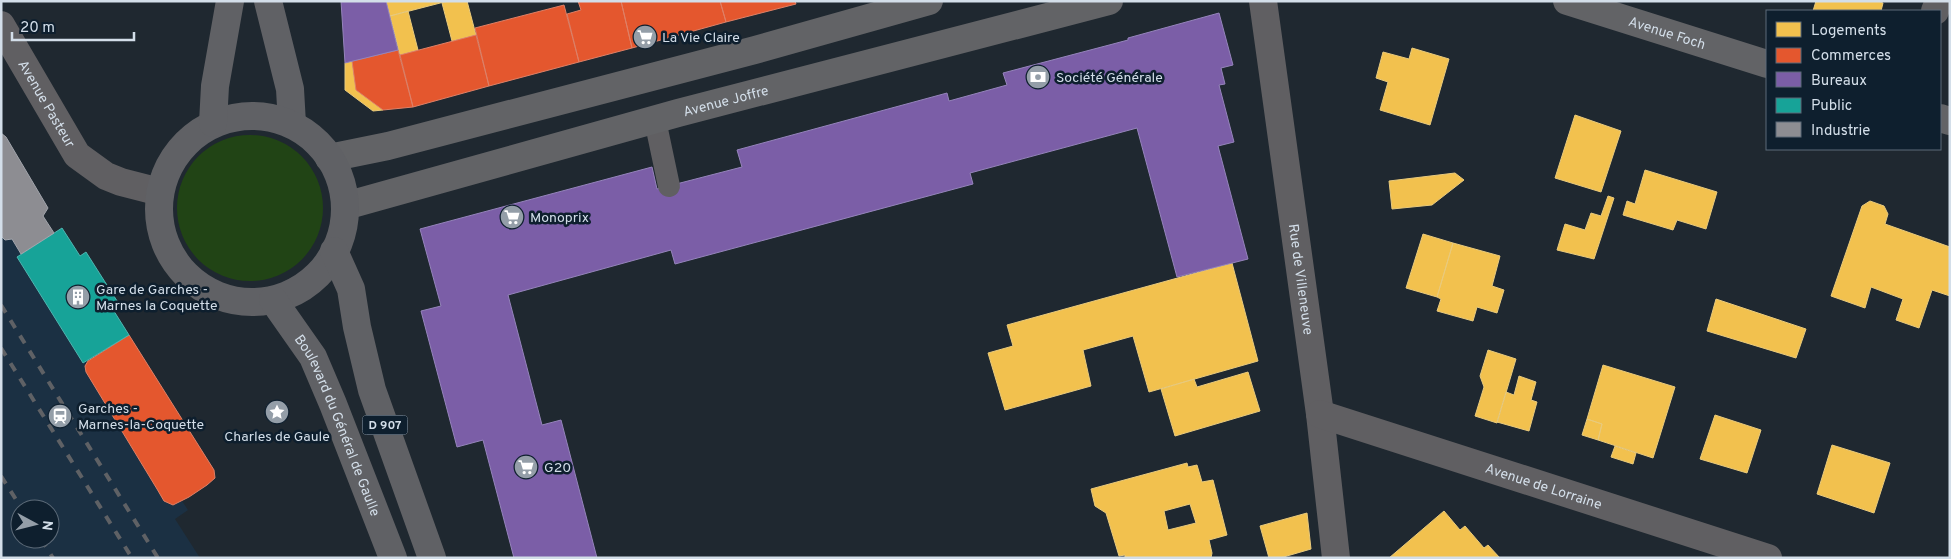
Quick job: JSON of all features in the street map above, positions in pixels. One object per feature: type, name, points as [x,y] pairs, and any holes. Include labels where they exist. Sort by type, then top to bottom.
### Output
[{"type":"main road","points":[[213,123],[215,86],[230,1]]},
{"type":"main road","points":[[268,1],[290,89],[292,124]]},
{"type":"main road","points":[[240,116],[266,116],[292,124],[313,138],[330,158],[343,189],[345,206],[342,229],[334,251],[324,268],[309,282],[292,293],[273,300],[251,302],[229,300],[208,292],[185,274],[168,250],[159,221],[160,192],[170,163],[189,140],[213,123],[240,116]]},
{"type":"main road","name":"D 907","points":[[334,251],[351,289],[356,328],[372,390],[432,558]]},
{"type":"main road","name":"Boulevard du Général de Gaulle","points":[[273,300],[312,357],[333,404],[393,558]]},
{"type":"street","points":[[330,158],[398,144],[755,50],[929,1]]},
{"type":"street","name":"Avenue Joffre","points":[[345,206],[655,120],[1110,1]]},
{"type":"street","name":"Rue de Villeneuve","points":[[1263,1],[1320,414],[1336,558]]},
{"type":"street","name":"Avenue Foch","points":[[1567,1],[1766,64]]},
{"type":"street","name":"Avenue Pasteur","points":[[1,25],[77,156],[106,176],[160,192]]},
{"type":"street","name":"Avenue de Lorraine","points":[[1320,414],[1768,558]]},
{"type":"lane","points":[[655,120],[669,186]]},
{"type":"shaded area","points":[[1,236],[5,240],[12,239],[21,254],[17,257],[83,363],[88,361],[85,366],[86,372],[164,501],[173,505],[182,501],[188,510],[175,519],[200,558],[1,558]]},
{"type":"green space","points":[[250,135],[278,141],[301,157],[317,180],[323,208],[317,236],[301,259],[278,275],[250,281],[222,275],[199,259],[183,236],[177,208],[183,180],[199,157],[222,141]]},
{"type":"building: Logements","points":[[386,1],[448,1],[390,16]]},
{"type":"building: Logements","points":[[448,1],[467,1],[476,35],[452,41],[442,3]]},
{"type":"building: Logements","points":[[1816,1],[1878,1],[1883,3],[1881,10],[1813,10]]},
{"type":"building: Logements","points":[[408,11],[418,50],[400,55],[390,16]]},
{"type":"building: Logements","points":[[1412,48],[1449,59],[1430,125],[1380,110],[1388,82],[1376,78],[1383,52],[1409,59]]},
{"type":"building: Logements","points":[[352,61],[356,90],[383,110],[373,111],[345,90],[345,63]]},
{"type":"building: Logements","points":[[1575,115],[1621,131],[1601,192],[1555,178]]},
{"type":"building: Logements","points":[[1645,170],[1717,192],[1706,229],[1677,220],[1673,230],[1623,215],[1627,201],[1635,204]]},
{"type":"building: Logements","points":[[1455,173],[1464,180],[1432,205],[1392,209],[1389,181]]},
{"type":"building: Logements","points":[[1608,196],[1614,198],[1594,259],[1557,250],[1565,224],[1585,230],[1591,213],[1601,216]]},
{"type":"building: Logements","points":[[1870,201],[1884,206],[1888,214],[1885,224],[1950,247],[1950,296],[1932,290],[1919,328],[1896,320],[1903,299],[1871,287],[1865,308],[1831,296],[1862,206]]},
{"type":"building: Logements","points":[[1423,234],[1453,243],[1437,297],[1406,288]]},
{"type":"building: Logements","points":[[1453,243],[1500,256],[1492,286],[1504,290],[1497,313],[1477,307],[1473,321],[1437,311],[1441,299],[1437,297]]},
{"type":"building: Logements","points":[[1232,263],[1258,361],[1149,392],[1133,336],[1083,350],[1091,386],[1005,410],[988,353],[1013,346],[1007,325]]},
{"type":"building: Logements","points":[[1716,299],[1806,329],[1796,358],[1707,331]]},
{"type":"building: Logements","points":[[1488,350],[1516,359],[1497,423],[1475,416],[1484,387],[1480,376]]},
{"type":"building: Logements","points":[[1603,365],[1675,387],[1653,458],[1598,440],[1602,424],[1587,419]]},
{"type":"building: Logements","points":[[1248,372],[1260,411],[1175,436],[1161,389],[1194,379],[1197,387]]},
{"type":"building: Logements","points":[[1519,376],[1536,382],[1531,400],[1537,402],[1529,431],[1497,422],[1506,392],[1514,395]]},
{"type":"building: Logements","points":[[1715,415],[1761,430],[1747,473],[1700,459]]},
{"type":"building: Logements","points":[[1587,419],[1602,424],[1598,440],[1582,435]]},
{"type":"building: Logements","points":[[1832,445],[1890,463],[1874,513],[1817,494]]},
{"type":"building: Logements","points":[[1615,446],[1636,453],[1633,464],[1611,457]]},
{"type":"building: Logements","points":[[1187,463],[1188,467],[1197,465],[1202,482],[1213,480],[1227,535],[1209,540],[1212,553],[1211,558],[1125,558],[1125,555],[1119,556],[1106,513],[1095,506],[1091,489]],"holes":[[[1190,504],[1196,523],[1168,530],[1164,511]]]},
{"type":"building: Logements","points":[[1444,511],[1460,530],[1465,526],[1484,548],[1488,545],[1500,558],[1389,558]]},
{"type":"building: Logements","points":[[1307,513],[1311,549],[1280,558],[1269,558],[1260,526]]},
{"type":"building: Commerces","points":[[578,1],[621,1],[632,48],[579,62],[567,14],[581,10]]},
{"type":"building: Commerces","points":[[621,1],[720,1],[726,22],[632,48]]},
{"type":"building: Commerces","points":[[720,1],[795,1],[796,4],[726,22]]},
{"type":"building: Commerces","points":[[564,5],[579,62],[489,86],[475,28]]},
{"type":"building: Commerces","points":[[476,35],[489,86],[413,107],[400,55]]},
{"type":"building: Commerces","points":[[398,50],[413,107],[383,110],[356,90],[352,61]]},
{"type":"building: Commerces","points":[[129,335],[214,470],[215,478],[207,485],[173,505],[164,501],[86,372],[85,366],[88,361]]},
{"type":"building: Bureaux","points":[[341,1],[386,1],[398,50],[345,63]]},
{"type":"building: Bureaux","points":[[1219,13],[1233,65],[1221,68],[1225,84],[1219,85],[1234,142],[1218,146],[1248,259],[1177,277],[1137,128],[970,173],[973,184],[675,264],[671,250],[508,295],[542,425],[561,420],[597,558],[514,558],[483,440],[457,447],[421,311],[441,306],[420,229],[652,167],[657,189],[742,167],[737,150],[947,93],[949,101],[1007,85],[1003,73],[1128,40],[1128,38]]},
{"type":"building: Public","name":"Gare de Garches - Marnes la Coquette","points":[[62,228],[80,256],[86,252],[119,304],[112,308],[129,335],[83,363],[17,257]]},
{"type":"building: Industrie","points":[[1,133],[6,137],[48,208],[43,216],[54,233],[21,254],[12,239],[5,240],[1,236]]},
{"type":"railway","points":[[1,305],[158,558]]},
{"type":"railway","points":[[1,348],[132,558]]},
{"type":"railway","points":[[1,476],[16,499]]},
{"type":"railway","points":[[47,549],[53,558]]},
{"type":"place","name":"La Vie Claire","points":[[645,37]]},
{"type":"place","name":"Société Générale","points":[[1038,77]]},
{"type":"place","name":"Monoprix","points":[[512,217]]},
{"type":"place","name":"Gare de Garches - Marnes la Coquette","points":[[78,297]]},
{"type":"place","name":"Charles de Gaule","points":[[277,412]]},
{"type":"place","name":"Garches - Marnes-la-Coquette","points":[[60,416]]},
{"type":"place","name":"G20","points":[[526,467]]}]
